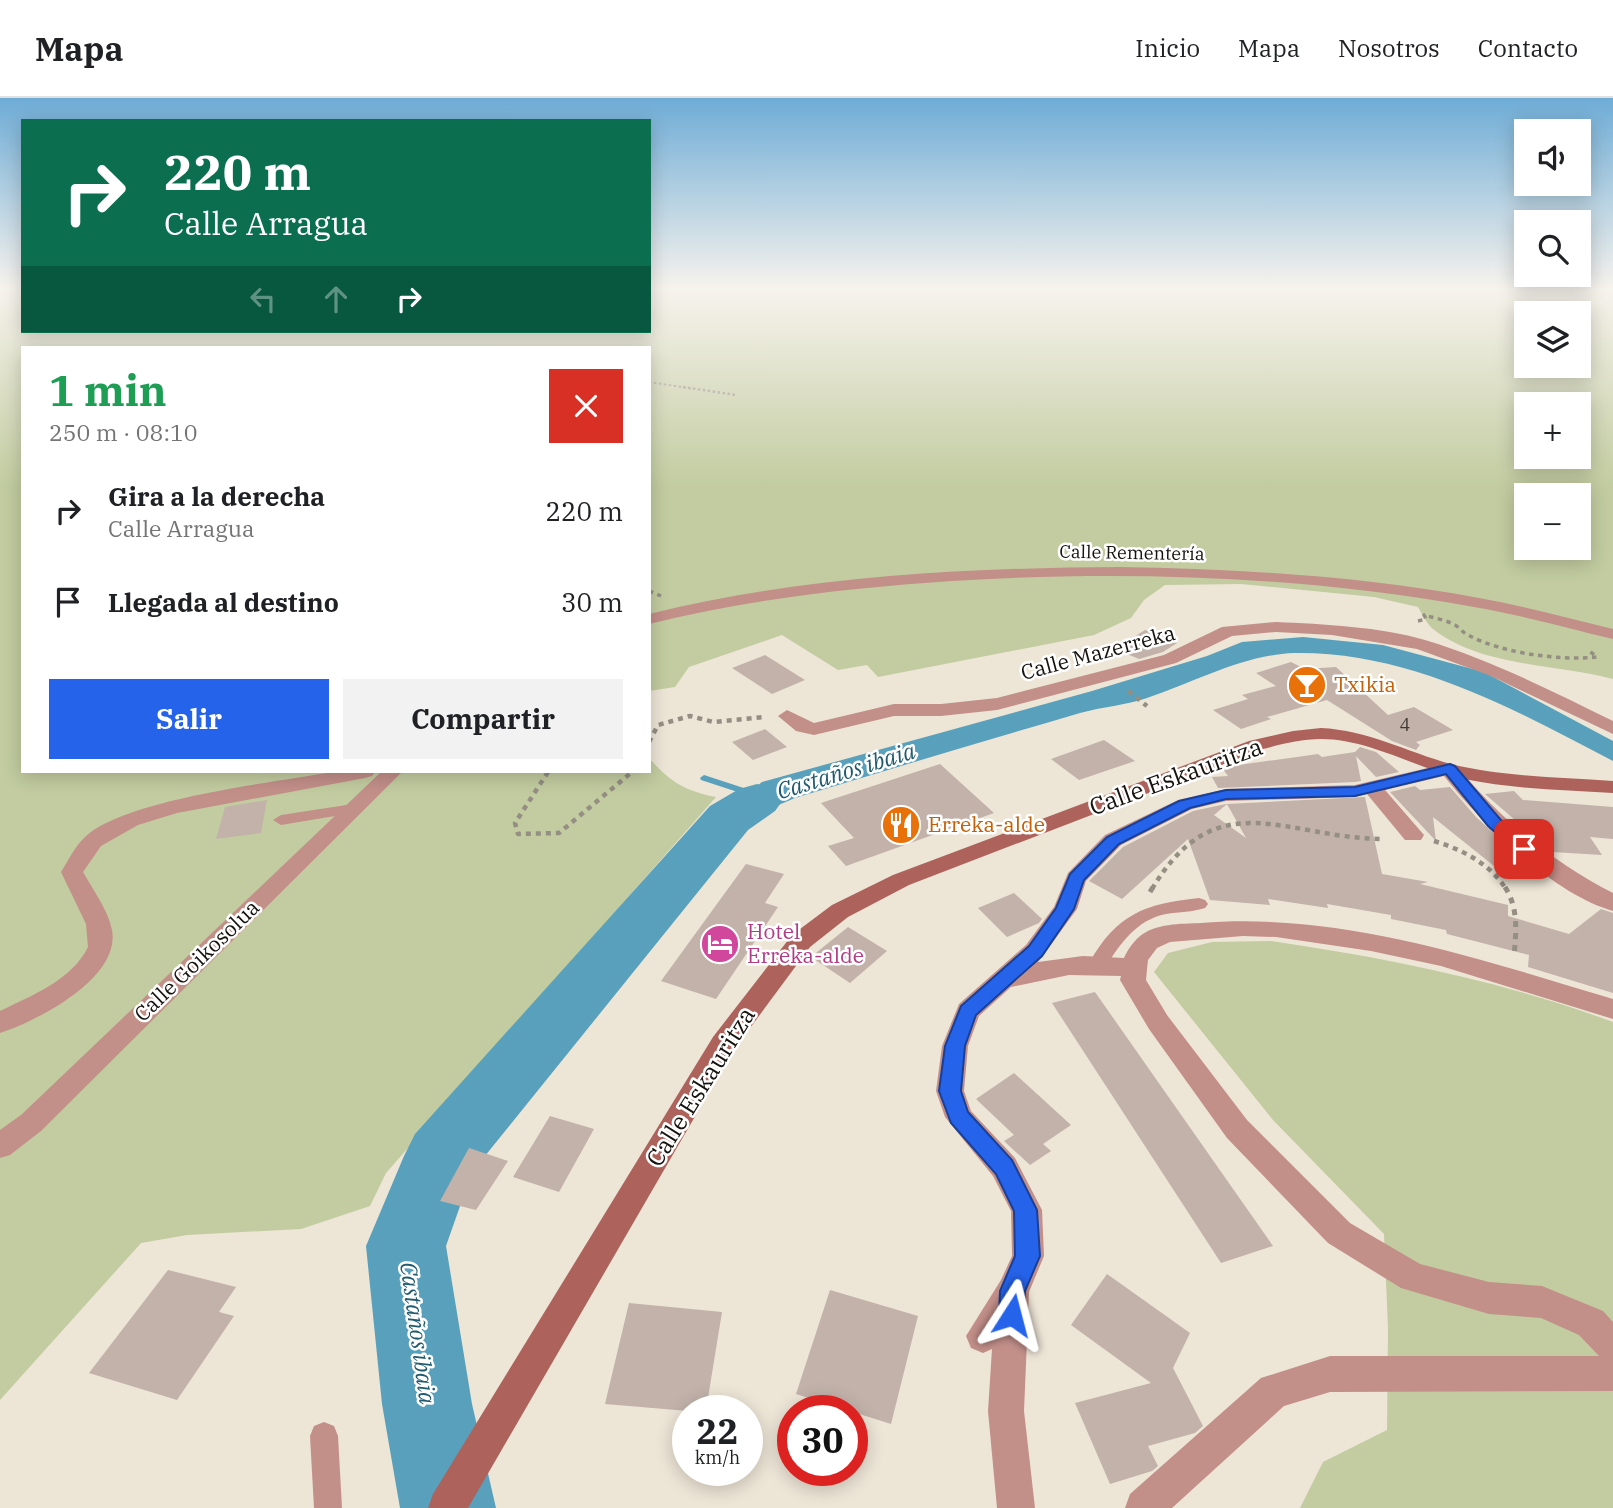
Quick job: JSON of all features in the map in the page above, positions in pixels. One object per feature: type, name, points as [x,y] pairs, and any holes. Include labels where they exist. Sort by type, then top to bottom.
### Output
[{"type":"street","name":"Calle Rementería","points":[[651,618],[793,589],[1017,571],[1157,570],[1306,578],[1460,599],[1613,634]]},
{"type":"street","name":"Calle Mazerreka","points":[[786,716],[803,727],[814,729],[894,710],[941,710],[997,704],[1170,659],[1228,631],[1276,627],[1332,630],[1420,644],[1497,672],[1613,728]]},
{"type":"street","name":"Calle Eskauritza","points":[[447,1508],[723,1044],[801,941],[840,911],[901,880],[1256,745],[1292,737],[1313,734],[1342,736],[1450,769],[1508,779],[1613,787]]},
{"type":"street","points":[[983,1336],[1013,1291],[1028,1256],[1026,1210],[1004,1167],[959,1117],[950,1091],[955,1046],[968,1011],[1035,951],[1065,909],[1076,878],[1113,841],[1185,804],[1226,795],[1355,792],[1450,769],[1494,822],[1524,849],[1579,886],[1613,903]]},
{"type":"street","points":[[0,1023],[65,989],[96,960],[101,933],[72,873],[93,841],[130,820],[174,807],[360,773]]},
{"type":"street","name":"Calle Goikosolua","points":[[0,1146],[31,1123],[391,773]]},
{"type":"street","points":[[1372,788],[1413,835]]},
{"type":"street","points":[[1613,1009],[1513,977],[1371,942],[1312,933],[1243,928],[1167,934],[1148,942],[1136,958],[1133,969],[1133,980],[1158,1022],[1237,1129],[1339,1233],[1413,1277],[1489,1298],[1542,1302],[1591,1323],[1613,1346]]},
{"type":"street","points":[[1004,980],[1073,964],[1098,963],[1133,969]]},
{"type":"street","points":[[1013,1291],[1006,1411],[1016,1508]]},
{"type":"street","points":[[1144,1508],[1274,1391],[1330,1374],[1613,1373]]},
{"type":"lane","points":[[281,820],[353,809]]},
{"type":"lane","points":[[1098,963],[1116,934],[1136,917],[1161,907],[1199,904]]},
{"type":"lane","points":[[324,1436],[328,1508]]},
{"type":"path","points":[[651,382],[736,395]]},
{"type":"path","points":[[1411,622],[1424,621],[1424,615],[1458,626],[1468,635],[1504,647],[1566,658],[1597,657],[1577,645]]},
{"type":"path","points":[[651,738],[658,726],[690,716],[713,722],[786,716]]},
{"type":"path","points":[[547,773],[515,823],[518,834],[559,833],[631,773]]},
{"type":"path","points":[[1136,917],[1154,885],[1174,858],[1201,835],[1218,826],[1234,822],[1263,823],[1366,840],[1413,835],[1464,851],[1484,864],[1503,884],[1513,902],[1516,919],[1513,977]]},
{"type":"green space","points":[[0,356],[21,356],[21,773],[651,773],[651,760],[679,784],[695,792],[716,797],[386,1173],[370,1206],[301,1229],[187,1235],[141,1243],[0,1400]]},
{"type":"green space","points":[[651,356],[1514,356],[1514,378],[1591,378],[1591,356],[1613,356],[1613,679],[1520,663],[1474,651],[1433,629],[1418,607],[1374,597],[1241,584],[1165,585],[1144,600],[1131,618],[1094,635],[878,677],[867,665],[838,670],[782,635],[689,667],[675,687],[651,691]]},
{"type":"green space","points":[[1271,941],[1444,972],[1529,994],[1613,1022],[1613,1508],[1300,1508],[1323,1462],[1387,1430],[1388,1328],[1384,1234],[1273,1120],[1154,972],[1168,953],[1212,942]]},
{"type":"water","points":[[1303,637],[1383,645],[1484,672],[1613,741],[1613,761],[1499,703],[1419,673],[1337,655],[1294,653],[1238,664],[1147,698],[1080,713],[795,798],[750,817],[704,847],[719,816],[762,782],[1092,691],[1207,656],[1242,642]]},
{"type":"building","points":[[1145,630],[1177,643],[1163,652],[1139,659],[1115,649]]},
{"type":"building","points":[[765,655],[805,680],[772,694],[732,668]]},
{"type":"building","points":[[1291,662],[1305,669],[1336,667],[1388,715],[1414,707],[1453,730],[1416,742],[1420,745],[1416,750],[1392,741],[1327,700],[1267,717],[1271,719],[1241,729],[1213,710],[1248,699],[1242,695],[1276,686],[1256,673]]},
{"type":"building","points":[[765,729],[787,747],[753,760],[732,742]]},
{"type":"building","points":[[1104,740],[1135,761],[1079,780],[1051,759]]},
{"type":"building","points":[[1360,747],[1376,752],[1399,772],[1376,777],[1356,756],[1361,781],[1355,782],[1218,788],[1212,777],[1228,776],[1222,768],[1224,767],[1318,754],[1322,757],[1355,752]]},
{"type":"building","name":"Erreka-alde","points":[[940,764],[994,813],[846,866],[828,846],[854,838],[821,803]]},
{"type":"building","points":[[1415,786],[1420,790],[1450,787],[1476,817],[1522,859],[1494,866],[1433,817],[1436,841],[1390,792]]},
{"type":"building","points":[[1514,791],[1523,800],[1613,807],[1613,839],[1590,837],[1602,855],[1552,852],[1485,794]]},
{"type":"building","points":[[1365,797],[1382,874],[1428,882],[1420,884],[1508,905],[1508,916],[1569,934],[1601,909],[1613,913],[1613,993],[1528,967],[1529,955],[1447,934],[1446,930],[1391,919],[1391,915],[1327,904],[1328,908],[1268,899],[1270,905],[1210,900],[1188,839],[1122,899],[1089,881],[1123,847],[1193,811],[1226,804]],"holes":[[[1227,804],[1246,838],[1214,815]]]},
{"type":"building","points":[[267,800],[261,833],[216,839],[225,807]]},
{"type":"building","name":"Hotel Erreka-alde","points":[[746,864],[784,874],[765,903],[778,907],[716,999],[661,981]]},
{"type":"building","points":[[1014,893],[1042,919],[1039,923],[1007,937],[978,908]]},
{"type":"building","points":[[848,927],[887,951],[850,983],[811,957]]},
{"type":"building","points":[[1095,992],[1273,1246],[1221,1263],[1052,1003]]},
{"type":"building","points":[[1014,1073],[1071,1125],[1043,1144],[1051,1151],[1030,1165],[1004,1141],[1014,1135],[976,1099]]},
{"type":"building","points":[[550,1116],[594,1129],[559,1192],[513,1177]]},
{"type":"building","points":[[469,1148],[508,1161],[476,1210],[440,1201]]},
{"type":"building","points":[[168,1270],[236,1287],[219,1312],[234,1316],[177,1400],[89,1373]]},
{"type":"building","points":[[1107,1274],[1190,1333],[1173,1368],[1203,1426],[1195,1433],[1148,1446],[1158,1466],[1152,1471],[1110,1484],[1075,1403],[1151,1383],[1071,1325]]},
{"type":"building","points":[[830,1290],[918,1316],[891,1424],[868,1417],[868,1395],[796,1394]]},
{"type":"building","points":[[629,1303],[722,1312],[708,1395],[672,1395],[672,1410],[605,1404]]},
{"type":"waterway","points":[[704,778],[756,795]]},
{"type":"waterway","name":"Castaños ibaia","points":[[448,1508],[427,1404],[406,1246],[441,1156],[729,818],[757,800]]},
{"type":"place","name":"Txikia","points":[[1307,685]]},
{"type":"place","name":"Erreka-alde","points":[[901,825]]},
{"type":"place","name":"Hotel Erreka-alde","points":[[720,944]]},
{"type":"route","points":[[1012,1315],[1013,1291],[1028,1256],[1026,1210],[1004,1167],[959,1117],[950,1091],[955,1046],[968,1011],[1035,951],[1065,909],[1076,878],[1113,841],[1185,804],[1226,795],[1290,791],[1355,792],[1450,769],[1494,822],[1524,849]]}]
